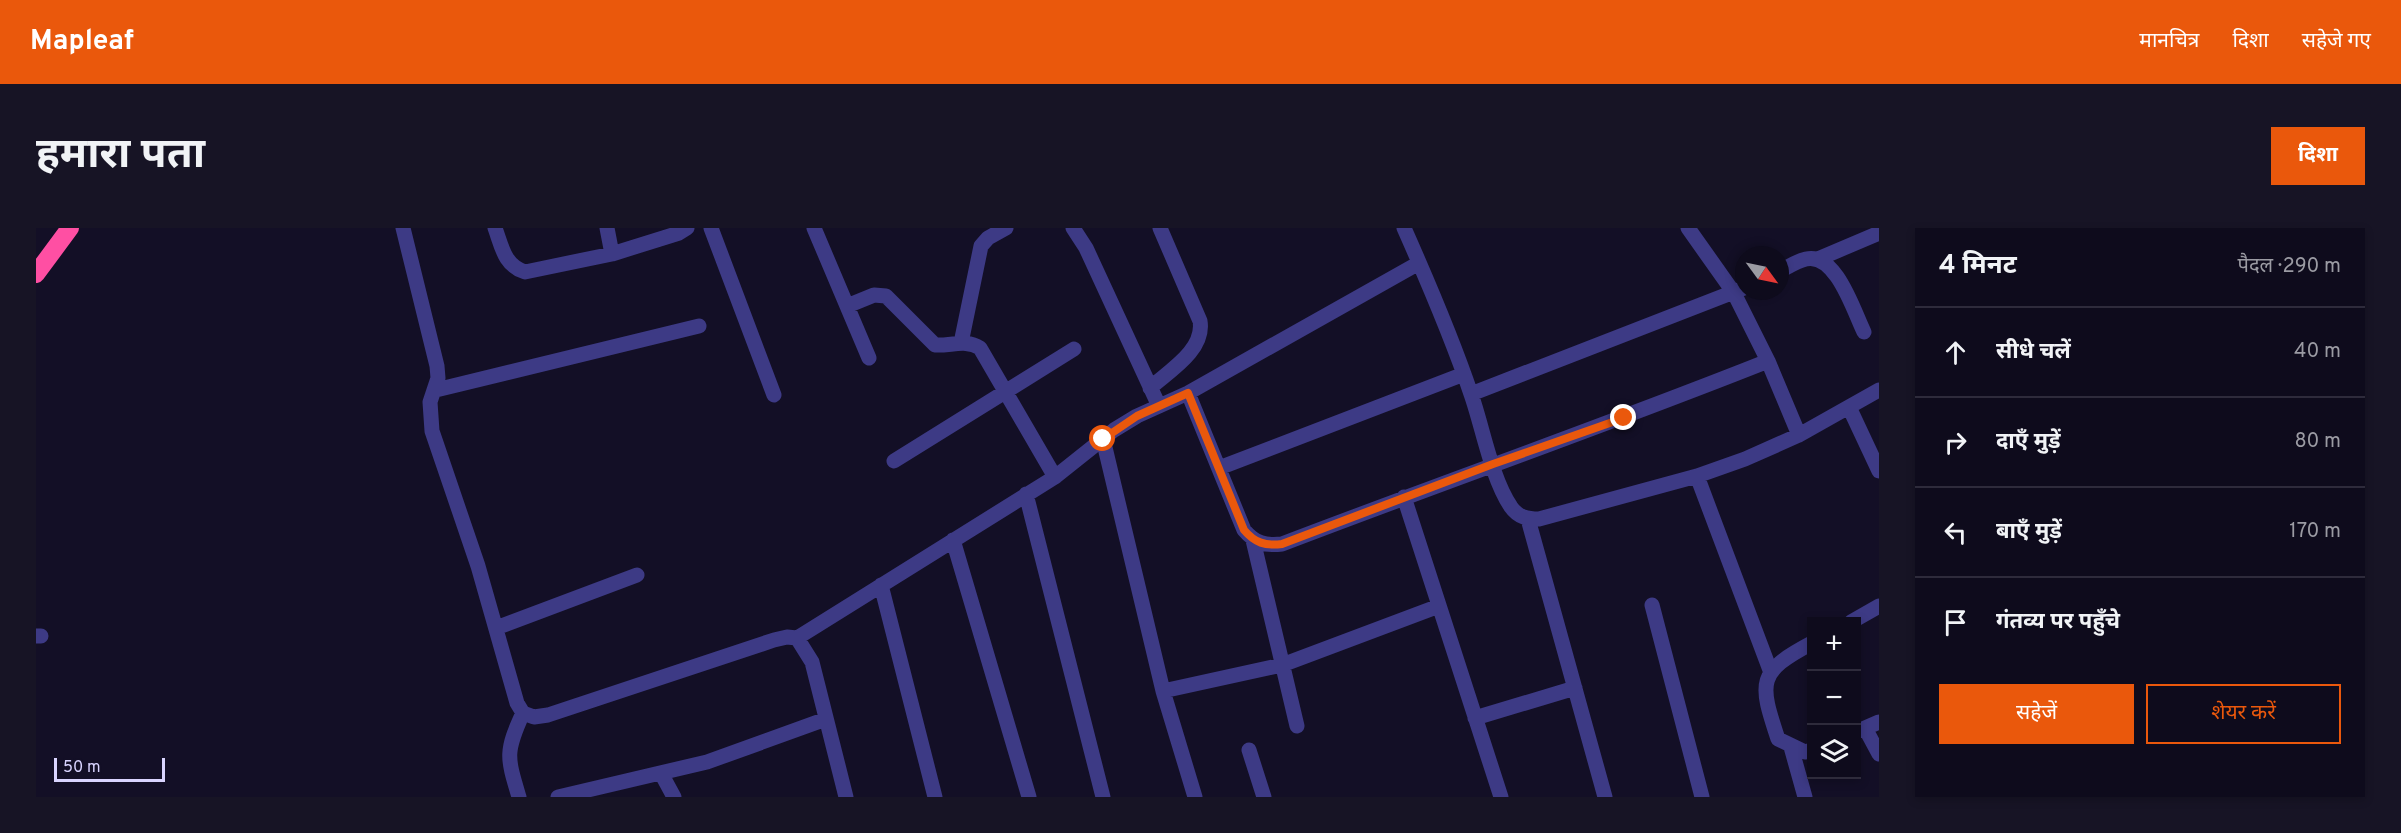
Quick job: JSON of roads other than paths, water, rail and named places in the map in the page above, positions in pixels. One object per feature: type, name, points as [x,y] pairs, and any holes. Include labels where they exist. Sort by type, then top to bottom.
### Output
[{"type":"highway","points":[[36,274],[70,228]]},
{"type":"street","points":[[403,228],[437,366],[436,390],[430,402],[432,431],[496,628],[517,703],[524,713],[534,717],[548,716],[774,640],[797,638],[1055,477],[1103,439],[1137,416],[1188,393],[1419,263]]},
{"type":"street","points":[[495,228],[506,260],[513,268],[525,272],[612,254],[679,233],[687,228]]},
{"type":"street","points":[[607,228],[612,254]]},
{"type":"street","points":[[711,228],[774,395]]},
{"type":"street","points":[[814,228],[869,358]]},
{"type":"street","points":[[961,343],[981,246],[988,238],[1006,228]]},
{"type":"street","points":[[1073,228],[1086,248],[1159,406]]},
{"type":"street","points":[[1150,388],[1190,352],[1202,332],[1200,321],[1160,228]]},
{"type":"street","points":[[1404,228],[1464,374],[1493,464],[1511,507],[1528,519],[1539,519],[1697,477],[1799,435],[1879,390]]},
{"type":"street","points":[[1688,228],[1735,286]]},
{"type":"street","points":[[1789,266],[1806,258],[1818,259],[1879,233]]},
{"type":"street","points":[[1818,259],[1838,276],[1864,332]]},
{"type":"street","points":[[1471,394],[1735,293]]},
{"type":"street","points":[[847,306],[874,295],[886,296],[936,345],[961,343],[973,344],[980,348],[1055,477]]},
{"type":"street","points":[[1743,300],[1799,435]]},
{"type":"street","points":[[436,390],[699,327]]},
{"type":"street","points":[[894,461],[1074,349]]},
{"type":"street","points":[[1188,393],[1244,530],[1253,540],[1267,546],[1282,544],[1493,464],[1624,418],[1768,361]]},
{"type":"street","points":[[1219,468],[1464,374]]},
{"type":"street","points":[[1849,407],[1879,471]]},
{"type":"street","points":[[1103,439],[1163,691],[1195,797]]},
{"type":"street","points":[[1697,477],[1770,670]]},
{"type":"street","points":[[1026,494],[1103,797]]},
{"type":"street","points":[[1404,497],[1501,797]]},
{"type":"street","points":[[1528,519],[1605,797]]},
{"type":"street","points":[[953,540],[1029,797]]},
{"type":"street","points":[[1253,540],[1297,726]]},
{"type":"street","points":[[496,628],[637,575]]},
{"type":"street","points":[[881,585],[935,797]]},
{"type":"street","points":[[1652,605],[1702,797]]},
{"type":"street","points":[[1163,691],[1282,665],[1439,606]]},
{"type":"street","points":[[1858,617],[1879,606]]},
{"type":"street","points":[[797,638],[812,662],[844,797]]},
{"type":"street","points":[[1807,646],[1784,658],[1770,670],[1765,689],[1769,712],[1778,739],[1791,747],[1807,751]]},
{"type":"street","points":[[1475,718],[1575,688]]},
{"type":"street","points":[[519,797],[509,762],[509,746],[524,713]]},
{"type":"street","points":[[558,797],[707,762],[826,719]]},
{"type":"street","points":[[1867,727],[1879,754]]},
{"type":"street","points":[[1791,747],[1804,797]]},
{"type":"street","points":[[1249,750],[1264,797]]},
{"type":"street","points":[[661,773],[674,797]]}]
